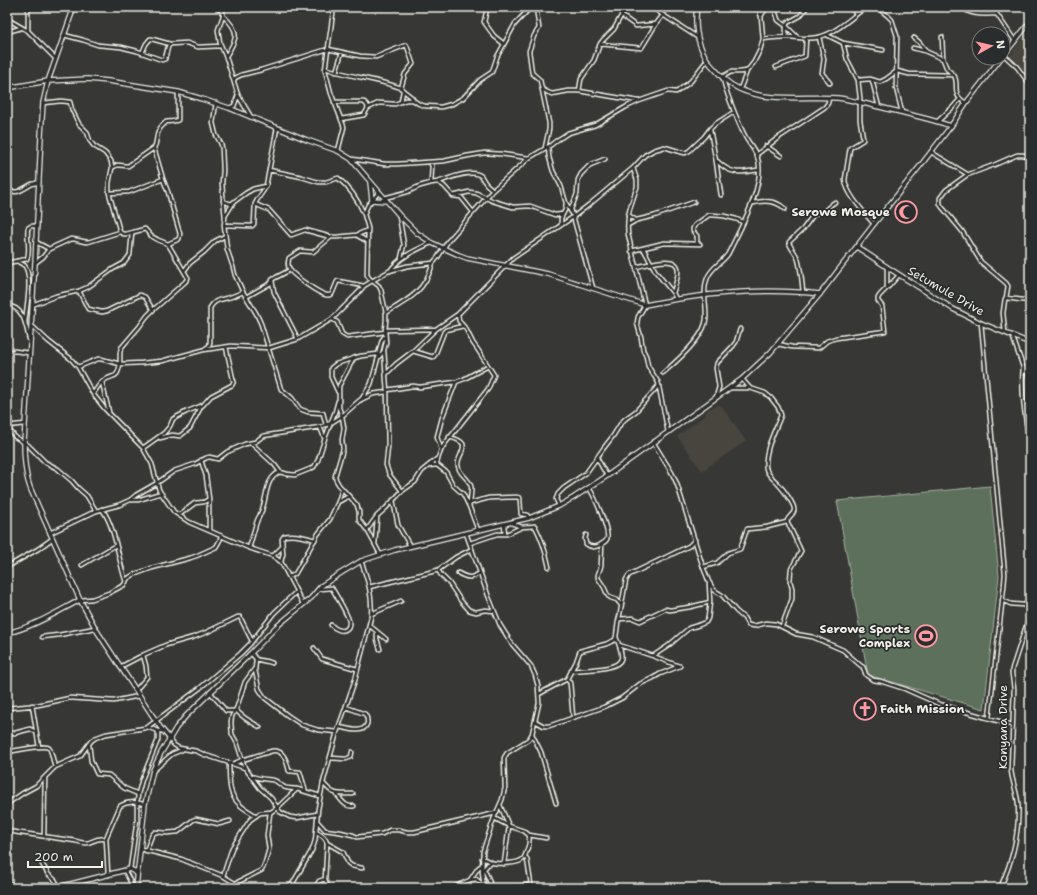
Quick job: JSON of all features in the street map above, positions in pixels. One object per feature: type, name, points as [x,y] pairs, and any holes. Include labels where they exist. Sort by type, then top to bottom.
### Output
[{"type":"street","points":[[28,7],[28,31]]},
{"type":"street","points":[[74,7],[48,81],[40,136],[37,226],[24,442],[25,461],[29,486],[80,600],[95,628],[163,731],[176,747],[182,750]]},
{"type":"street","points":[[218,7],[232,27],[236,37],[226,56]]},
{"type":"street","points":[[223,7],[223,14],[218,30],[221,46],[226,56],[238,95],[252,118]]},
{"type":"street","points":[[337,7],[333,13],[326,74],[344,129],[338,151]]},
{"type":"street","points":[[488,7],[484,22],[494,36],[504,44]]},
{"type":"street","points":[[326,68],[336,72],[381,81],[402,88],[413,100],[425,106],[441,107],[452,104],[463,98],[480,80],[492,72],[495,60],[515,24],[531,7]]},
{"type":"street","points":[[536,7],[539,28],[532,42],[529,53],[532,73],[540,80],[542,89],[549,129],[546,148],[553,171],[561,186],[566,203],[572,213],[593,288]]},
{"type":"street","points":[[579,91],[581,79],[594,60],[600,44],[614,29],[626,7]]},
{"type":"street","points":[[652,7],[698,38]]},
{"type":"street","points":[[697,7],[696,25],[698,38],[707,60],[722,78],[740,89],[760,96],[829,98],[860,102],[938,121],[950,126]]},
{"type":"street","points":[[740,89],[747,71],[758,56],[763,39],[760,7]]},
{"type":"street","points":[[760,16],[767,7]]},
{"type":"street","points":[[774,7],[778,20],[798,37]]},
{"type":"street","points":[[786,37],[786,26],[788,22],[800,16],[806,7]]},
{"type":"street","points":[[851,7],[856,14]]},
{"type":"street","points":[[763,39],[786,37],[806,38],[826,35],[834,31],[866,7]]},
{"type":"street","points":[[877,7],[892,20],[898,38],[896,88],[902,112]]},
{"type":"street","points":[[962,7],[973,13],[996,14]]},
{"type":"street","points":[[992,7],[1015,41]]},
{"type":"street","points":[[600,44],[640,48],[643,46],[663,15]]},
{"type":"street","points":[[622,16],[636,26],[656,24]]},
{"type":"street","points":[[7,19],[28,31],[55,58]]},
{"type":"street","points":[[1011,46],[1030,22]]},
{"type":"street","points":[[7,32],[22,28]]},
{"type":"street","points":[[64,35],[98,45],[121,47],[142,52],[164,60],[170,44]]},
{"type":"street","points":[[826,35],[843,43],[883,50]]},
{"type":"street","points":[[819,37],[824,58],[822,73],[830,83]]},
{"type":"street","points":[[942,37],[943,59],[947,69],[956,78],[956,92],[960,100],[966,103]]},
{"type":"street","points":[[776,67],[804,56],[806,38]]},
{"type":"street","points":[[914,38],[925,51]]},
{"type":"street","points":[[142,52],[150,39],[170,44],[187,43],[198,47],[221,46]]},
{"type":"street","points":[[843,43],[847,59],[858,80],[860,120],[864,138],[850,148],[845,177],[846,184],[852,197],[874,224]]},
{"type":"street","points":[[234,80],[241,75],[328,49],[360,56],[376,57],[406,45],[413,64],[404,74],[402,88]]},
{"type":"street","points":[[913,48],[925,51],[943,59]]},
{"type":"street","points":[[336,72],[342,52]]},
{"type":"street","points":[[386,313],[405,302],[418,292],[430,274],[433,262],[443,248],[493,190],[529,158],[570,132],[595,125],[622,108],[668,91],[676,92],[680,90],[694,77],[707,60]]},
{"type":"street","points":[[1011,62],[1017,67],[1030,85]]},
{"type":"street","points":[[136,888],[145,804],[153,771],[161,753],[186,716],[276,627],[311,598],[321,586],[361,561],[410,546],[504,525],[529,518],[559,506],[607,476],[742,379],[778,344],[820,294],[995,66]]},
{"type":"street","points":[[326,74],[332,70]]},
{"type":"street","points":[[722,78],[731,72],[747,71]]},
{"type":"street","points":[[897,71],[909,74],[954,75]]},
{"type":"street","points":[[858,80],[872,80],[880,82],[897,71]]},
{"type":"street","points":[[663,373],[683,356],[704,329],[706,319],[705,286],[709,275],[726,257],[752,203],[757,185],[758,162],[756,155],[745,137],[726,93],[722,78]]},
{"type":"street","points":[[7,88],[48,81],[99,79],[178,92],[216,103],[338,151],[351,159],[399,215],[418,233],[432,243],[467,258],[548,274],[633,302],[645,305],[705,294],[753,291],[803,292],[820,294]]},
{"type":"street","points":[[872,80],[879,107]]},
{"type":"street","points":[[542,89],[554,94],[568,91],[579,91],[638,101]]},
{"type":"street","points":[[401,102],[404,91]]},
{"type":"street","points":[[112,168],[117,166],[128,166],[154,148],[157,134],[161,127],[166,122],[176,122],[178,120],[178,92]]},
{"type":"street","points":[[229,108],[234,106],[238,95]]},
{"type":"street","points":[[756,155],[766,146],[828,105],[829,98]]},
{"type":"street","points":[[341,119],[364,115],[368,108],[379,103],[396,104],[413,100]]},
{"type":"street","points":[[938,121],[960,100]]},
{"type":"street","points":[[44,103],[61,101],[70,102],[78,124],[87,132],[90,141],[94,146],[105,153],[109,158],[112,168],[108,193],[120,232]]},
{"type":"street","points":[[334,102],[364,102],[367,104],[368,108]]},
{"type":"street","points":[[216,103],[213,123],[222,148],[225,236],[227,250],[235,275],[243,292],[259,318],[281,389],[292,398],[300,409],[308,412],[323,413],[326,425]]},
{"type":"street","points":[[386,374],[436,330],[458,314],[505,265],[573,217],[633,168],[645,155],[654,150],[666,147],[685,153],[704,137],[715,124],[734,112]]},
{"type":"street","points":[[224,225],[252,226],[254,224],[255,204],[257,198],[264,192],[266,186],[277,128]]},
{"type":"street","points":[[710,129],[721,195]]},
{"type":"street","points":[[766,146],[781,156]]},
{"type":"street","points":[[154,148],[180,234],[178,239],[168,244]]},
{"type":"street","points":[[930,152],[967,175]]},
{"type":"street","points":[[351,159],[385,164],[397,164],[444,162],[467,156],[485,154],[501,154],[529,158]]},
{"type":"street","points":[[1005,332],[1003,309],[1008,288],[1006,283],[981,262],[962,231],[945,212],[940,204],[940,198],[943,193],[962,177],[994,166],[1018,155],[1030,157]]},
{"type":"street","points":[[572,213],[572,208],[577,194],[578,180],[581,174],[590,166],[605,159]]},
{"type":"street","points":[[716,161],[733,172],[739,173],[758,170]]},
{"type":"street","points":[[430,162],[432,166],[431,183]]},
{"type":"street","points":[[633,168],[637,180],[637,187],[628,215],[627,226],[645,305],[638,317],[637,323],[648,366],[659,384],[668,432]]},
{"type":"street","points":[[269,170],[318,182],[338,178],[355,197],[364,214],[368,230],[367,275],[379,286],[386,313],[386,342],[384,350],[387,391],[388,450],[386,465],[389,474],[402,492]]},
{"type":"street","points":[[372,200],[385,200],[420,186],[465,173],[478,174],[482,177],[483,181],[488,187],[493,190]]},
{"type":"street","points":[[108,193],[125,193],[163,179]]},
{"type":"street","points":[[369,181],[372,200]]},
{"type":"street","points":[[7,189],[16,192],[39,182]]},
{"type":"street","points":[[438,182],[453,196],[461,197],[473,212]]},
{"type":"street","points":[[225,217],[234,203],[246,193],[253,189],[266,186]]},
{"type":"street","points":[[364,214],[372,200],[379,192]]},
{"type":"street","points":[[453,196],[469,192],[476,193],[513,207],[530,206],[555,215],[572,213]]},
{"type":"street","points":[[752,203],[768,201],[778,204],[785,209]]},
{"type":"street","points":[[224,202],[229,204],[234,203]]},
{"type":"street","points":[[627,226],[636,220],[654,216],[694,202]]},
{"type":"street","points":[[803,292],[799,262],[789,242],[803,229],[814,214],[825,210],[835,202]]},
{"type":"street","points":[[562,225],[561,218],[565,210],[566,203]]},
{"type":"street","points":[[255,204],[269,210],[291,235],[305,230],[331,237],[357,235],[368,230]]},
{"type":"street","points":[[399,215],[404,245],[401,259]]},
{"type":"street","points":[[628,215],[636,220]]},
{"type":"street","points":[[632,251],[664,243],[698,244],[697,236],[693,231],[694,225],[709,215],[724,216],[743,222]]},
{"type":"street","points":[[7,264],[26,260],[28,258],[28,228],[31,226],[37,226]]},
{"type":"street","points":[[35,263],[43,257],[49,249],[71,239],[88,242],[120,232],[123,234],[132,233],[145,229],[151,236],[168,244],[188,277],[153,310],[121,348],[120,364],[115,376],[102,382],[93,394]]},
{"type":"street","points":[[32,305],[56,296],[88,287],[124,263],[130,255],[132,233]]},
{"type":"street","points":[[357,235],[368,241]]},
{"type":"street","points":[[184,271],[190,263],[208,249],[215,241],[225,236]]},
{"type":"street","points":[[331,237],[313,252],[300,251],[290,258],[288,264],[290,270],[300,279],[326,295],[332,294],[338,281],[364,286]]},
{"type":"street","points":[[36,242],[49,249]]},
{"type":"street","points":[[389,271],[401,259],[432,243]]},
{"type":"street","name":"Setumule Drive","points":[[857,246],[886,267],[953,309],[981,323],[1030,343]]},
{"type":"street","points":[[643,248],[651,263],[673,293],[676,300]]},
{"type":"street","points":[[17,261],[23,264],[29,277],[25,323]]},
{"type":"street","points":[[636,267],[651,263],[670,261],[676,263],[678,270],[673,293]]},
{"type":"street","points":[[78,366],[98,359],[120,364],[162,361],[203,350],[233,346],[269,348],[298,339],[332,319],[364,286],[389,271],[407,266],[433,262]]},
{"type":"street","points":[[886,267],[888,288]]},
{"type":"street","points":[[246,297],[271,282],[278,275],[290,270]]},
{"type":"street","points":[[778,344],[792,347],[820,348],[827,341],[836,338],[885,331],[882,306],[878,301],[878,298],[880,294],[888,288],[899,275]]},
{"type":"street","points":[[272,280],[274,292],[298,339]]},
{"type":"street","points":[[79,290],[90,310],[102,312],[107,311],[140,295],[145,297],[153,310]]},
{"type":"street","points":[[203,350],[209,346],[210,342],[210,308],[212,304],[219,299],[243,292]]},
{"type":"street","points":[[1006,298],[1030,300]]},
{"type":"street","points":[[7,306],[13,306],[20,312],[25,323],[30,342]]},
{"type":"street","points":[[366,530],[393,500],[415,482],[422,471],[438,458],[449,437],[488,389],[494,375],[473,343],[466,329],[459,321],[458,314]]},
{"type":"street","points":[[332,319],[336,322],[342,334],[347,337],[436,330]]},
{"type":"street","points":[[981,323],[1004,567],[1004,586],[989,718]]},
{"type":"street","points":[[31,325],[78,366],[93,394],[100,403],[143,448],[152,464],[159,490],[170,507],[188,522],[249,548],[273,556],[281,562],[303,605]]},
{"type":"street","points":[[413,351],[433,357],[444,332],[446,330],[463,326]]},
{"type":"street","points":[[716,397],[719,387],[716,363],[736,342],[740,330]]},
{"type":"street","points":[[50,534],[96,511],[119,506],[174,471],[195,464],[201,460],[209,457],[218,459],[227,452],[266,436],[320,427],[342,416],[360,400],[371,384],[385,333]]},
{"type":"street","points":[[1012,335],[1023,367],[1030,377]]},
{"type":"street","points":[[158,438],[172,435],[180,436],[190,428],[203,405],[211,396],[232,385],[233,379],[226,347]]},
{"type":"street","points":[[378,358],[384,350]]},
{"type":"street","points":[[7,352],[16,351],[29,353]]},
{"type":"street","points":[[378,354],[361,356],[336,364],[331,368],[331,377],[339,397],[344,428],[342,440],[343,449],[335,476],[336,481],[357,505],[359,520],[380,554]]},
{"type":"street","points":[[251,443],[274,464],[280,472],[295,475],[314,467],[318,460],[335,412],[341,382],[354,358]]},
{"type":"street","points":[[360,400],[373,394],[413,386],[420,387],[456,382],[488,366]]},
{"type":"street","points":[[1023,367],[1022,400],[1030,444]]},
{"type":"street","points":[[742,379],[750,388]]},
{"type":"street","points":[[102,382],[110,414]]},
{"type":"street","points":[[441,450],[437,437],[442,418],[456,382]]},
{"type":"street","points":[[559,506],[556,499],[558,494],[586,473],[625,419],[636,411],[659,384]]},
{"type":"street","points":[[730,388],[750,388],[765,393],[771,398],[781,412],[766,456],[766,468],[794,508],[794,513],[787,519],[801,551],[791,569],[790,581],[792,588],[792,599],[782,626]]},
{"type":"street","points":[[100,403],[107,400]]},
{"type":"street","points":[[143,448],[164,433],[170,426],[173,419],[203,405]]},
{"type":"street","points":[[25,424],[7,429],[15,437],[24,442],[45,462],[58,468],[87,496],[96,511]]},
{"type":"street","points":[[320,427],[325,438]]},
{"type":"street","points":[[449,437],[460,441],[463,444],[463,448],[457,461],[458,468],[469,481],[470,504],[478,530]]},
{"type":"street","points":[[653,656],[668,646],[689,628],[706,622],[710,602],[708,582],[677,484],[654,442]]},
{"type":"street","points":[[437,465],[438,458]]},
{"type":"street","points":[[596,458],[607,476]]},
{"type":"street","points":[[201,460],[206,476],[209,499],[208,530]]},
{"type":"street","points":[[428,466],[437,465],[444,470],[453,485],[463,494],[470,504]]},
{"type":"street","points":[[249,548],[263,507],[268,486],[274,475],[280,472]]},
{"type":"street","points":[[586,535],[585,542],[587,545],[596,547],[606,541],[607,538],[607,530],[595,498],[589,488]]},
{"type":"street","points":[[289,577],[295,574],[315,540],[330,519],[342,489]]},
{"type":"street","points":[[130,500],[138,500],[161,493]]},
{"type":"street","points":[[338,502],[349,496]]},
{"type":"street","points":[[470,504],[489,498],[517,497],[520,498],[521,514],[527,515],[529,518]]},
{"type":"street","points":[[179,515],[195,503],[204,502],[209,499]]},
{"type":"street","points":[[393,500],[398,525],[410,546]]},
{"type":"street","points":[[102,509],[109,520],[126,582]]},
{"type":"street","points":[[375,544],[377,516]]},
{"type":"street","points":[[703,567],[718,563],[728,553],[740,549],[747,529],[767,527],[788,522]]},
{"type":"street","points":[[511,523],[522,527]]},
{"type":"street","points":[[504,525],[505,534]]},
{"type":"street","points":[[470,543],[497,534],[505,534],[522,527],[535,526],[545,547],[549,567]]},
{"type":"street","points":[[466,533],[500,625],[512,644],[530,666],[535,675],[539,694],[539,703],[532,734],[529,739],[507,753],[504,758],[505,788],[483,851],[482,865],[484,886]]},
{"type":"street","points":[[281,562],[283,554],[282,538],[285,535],[306,537],[315,540]]},
{"type":"street","points":[[7,633],[33,624],[80,600],[92,599],[101,595],[109,594],[124,585],[130,576],[152,568],[190,558],[216,547],[221,536]]},
{"type":"street","points":[[7,567],[52,539]]},
{"type":"street","points":[[571,671],[603,668],[617,664],[620,661],[622,658],[616,637],[617,624],[626,580],[629,575],[690,546],[695,540]]},
{"type":"street","points":[[602,543],[601,566],[598,578],[608,596],[617,600],[621,605]]},
{"type":"street","points":[[82,565],[116,545]]},
{"type":"street","points":[[273,556],[283,547]]},
{"type":"street","points":[[369,586],[438,570],[456,557],[472,549]]},
{"type":"street","points":[[290,888],[312,850],[323,783],[369,625],[371,599],[369,586],[361,561]]},
{"type":"street","points":[[438,570],[469,610],[476,612],[485,610],[494,611]]},
{"type":"street","points":[[458,573],[468,577],[480,573]]},
{"type":"street","points":[[708,582],[750,626],[771,623],[782,626],[796,634],[813,637],[843,650],[863,667],[866,675],[873,680],[905,689],[939,704],[1012,726]]},
{"type":"street","points":[[319,589],[332,588],[349,621],[348,627],[343,631],[331,626]]},
{"type":"street","points":[[7,804],[36,786],[55,767],[80,756],[95,738],[103,735],[147,727],[156,721],[212,679],[240,654],[274,612],[296,592]]},
{"type":"street","points":[[1002,600],[1011,604],[1024,605],[1030,601]]},
{"type":"street","points":[[371,614],[401,601]]},
{"type":"street","points":[[619,619],[632,618],[640,620],[665,609],[670,610],[690,607],[710,602]]},
{"type":"street","points":[[1024,605],[1030,613]]},
{"type":"street","name":"Konyana Drive","points":[[1000,888],[1013,854],[1018,818],[1018,799],[1012,780],[1011,770],[1014,690],[1012,669],[1030,613]]},
{"type":"street","points":[[120,667],[142,655],[166,645],[207,632],[240,616],[252,641]]},
{"type":"street","points":[[369,625],[386,639]]},
{"type":"street","points":[[42,637],[95,628]]},
{"type":"street","points":[[378,632],[377,639],[380,649]]},
{"type":"street","points":[[539,694],[567,679],[580,651],[610,643],[615,640],[616,637]]},
{"type":"street","points":[[535,721],[546,727],[610,704],[622,698],[640,684],[680,666],[619,646]]},
{"type":"street","points":[[314,648],[322,659],[357,669]]},
{"type":"street","points":[[251,653],[256,659],[272,663]]},
{"type":"street","points":[[136,691],[147,677],[146,666],[142,655]]},
{"type":"street","points":[[256,659],[255,668],[260,691],[265,698],[302,725],[318,730],[337,732]]},
{"type":"street","points":[[255,668],[245,682],[231,719],[231,730],[245,768],[280,812],[290,817],[297,818],[317,814]]},
{"type":"street","points":[[567,679],[570,683],[573,718]]},
{"type":"street","points":[[210,692],[226,711],[237,711],[248,721],[260,727]]},
{"type":"street","points":[[7,708],[32,706],[70,698],[114,701],[139,696]]},
{"type":"street","points":[[32,706],[39,747]]},
{"type":"street","points":[[339,727],[362,730],[366,724],[367,720],[365,714],[346,707]]},
{"type":"street","points":[[147,727],[158,731],[163,731]]},
{"type":"street","points":[[7,734],[30,729],[36,732]]},
{"type":"street","points":[[130,870],[137,820],[138,794],[142,779],[158,740],[158,731]]},
{"type":"street","points":[[532,734],[541,752],[556,803]]},
{"type":"street","points":[[89,745],[91,760],[97,774],[110,776],[124,788],[138,794]]},
{"type":"street","points":[[7,752],[47,747],[50,750],[55,767]]},
{"type":"street","points":[[153,771],[172,754],[182,750],[192,750],[245,768]]},
{"type":"street","points":[[233,764],[275,750],[285,758],[289,771],[300,772],[306,792]]},
{"type":"street","points":[[330,758],[348,759],[351,758],[352,752]]},
{"type":"street","points":[[229,763],[231,793],[240,806],[256,816]]},
{"type":"street","points":[[44,836],[45,776]]},
{"type":"street","points":[[250,776],[274,780],[282,787],[297,789],[320,796]]},
{"type":"street","points":[[323,783],[330,791],[337,794],[353,794]]},
{"type":"street","points":[[223,876],[232,848],[250,820],[262,813],[270,813],[297,789]]},
{"type":"street","points":[[337,794],[346,805],[349,807],[354,806]]},
{"type":"street","points":[[108,875],[105,839],[120,806],[127,803],[145,804]]},
{"type":"street","points":[[500,805],[509,826],[504,864]]},
{"type":"street","points":[[236,883],[262,870],[264,866],[269,849],[267,835],[270,813]]},
{"type":"street","points":[[317,821],[325,830],[363,837],[382,834],[390,830],[414,832],[496,813]]},
{"type":"street","points":[[494,818],[529,834],[546,838]]},
{"type":"street","points":[[146,851],[152,835],[155,832],[175,833],[196,819],[219,824],[230,821]]},
{"type":"street","points":[[7,831],[76,841],[86,844],[98,839],[105,839]]},
{"type":"street","points":[[316,832],[325,837],[327,843],[325,879],[328,888]]},
{"type":"street","points":[[482,858],[490,862],[504,864],[521,861],[525,857],[529,845],[529,834]]},
{"type":"street","points":[[327,843],[344,852],[348,863],[352,866],[362,868]]},
{"type":"street","points":[[140,849],[181,859],[223,876],[243,888]]},
{"type":"street","points":[[511,888],[531,884],[527,860],[525,857]]},
{"type":"street","points":[[41,862],[48,874],[55,880],[57,888],[125,870],[134,871],[137,874]]},
{"type":"street","points":[[483,870],[490,862]]},
{"type":"street","points":[[470,880],[478,868],[482,865]]},
{"type":"street","points":[[125,870],[131,888]]},
{"type":"street","points":[[483,870],[489,880],[491,888]]},
{"type":"street","points":[[315,888],[319,881],[325,879]]},
{"type":"street","points":[[452,888],[476,879],[484,886]]},
{"type":"street","points":[[10,883],[13,888]]},
{"type":"shaded area","points":[[1026,33],[1030,36],[1030,81],[1011,59],[1011,54]]},
{"type":"shaded area","points":[[721,405],[746,441],[702,471],[677,436],[706,415],[705,412],[713,407]]},
{"type":"green space","name":"Serowe Sports Complex","points":[[990,486],[999,576],[984,709],[868,675],[837,501]]},
{"type":"place","name":"Serowe Mosque","points":[[906,212]]},
{"type":"place","name":"Serowe Sports Complex","points":[[926,636]]},
{"type":"place","name":"Faith Mission","points":[[865,709]]}]
